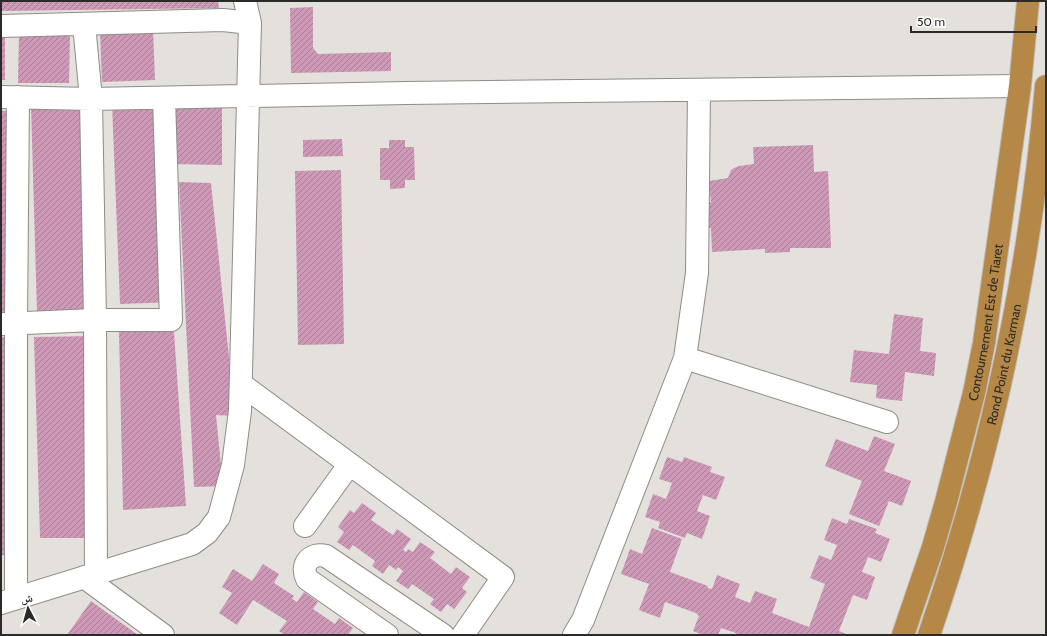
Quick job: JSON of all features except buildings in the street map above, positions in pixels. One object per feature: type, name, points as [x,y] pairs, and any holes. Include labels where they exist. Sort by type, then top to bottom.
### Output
[{"type":"highway","name":"Contournement Est de Tiaret","points":[[903,635],[933,547],[946,502],[974,393],[984,343],[1020,86],[1028,1]]},
{"type":"highway","name":"Rond Point du Karman","points":[[928,635],[949,576],[996,406],[1032,214],[1046,86]]},
{"type":"street","points":[[245,1],[250,23],[248,96],[242,384],[238,438],[233,465],[219,517],[214,525],[200,539],[192,544],[8,601],[10,97],[91,99],[248,96],[1020,86]]},
{"type":"street","points":[[1,26],[224,20],[250,23]]},
{"type":"street","points":[[84,24],[91,99],[95,320],[90,576]]},
{"type":"street","points":[[580,633],[586,613],[685,358],[697,273],[699,90]]},
{"type":"street","points":[[8,324],[95,320],[171,320],[164,98]]},
{"type":"street","points":[[685,358],[887,422]]},
{"type":"street","points":[[242,384],[349,465],[502,577],[463,635]]},
{"type":"street","points":[[305,526],[349,465]]},
{"type":"street","points":[[387,635],[307,580],[304,570],[308,561],[316,555],[326,556],[443,635]]},
{"type":"street","points":[[90,576],[163,635]]}]
